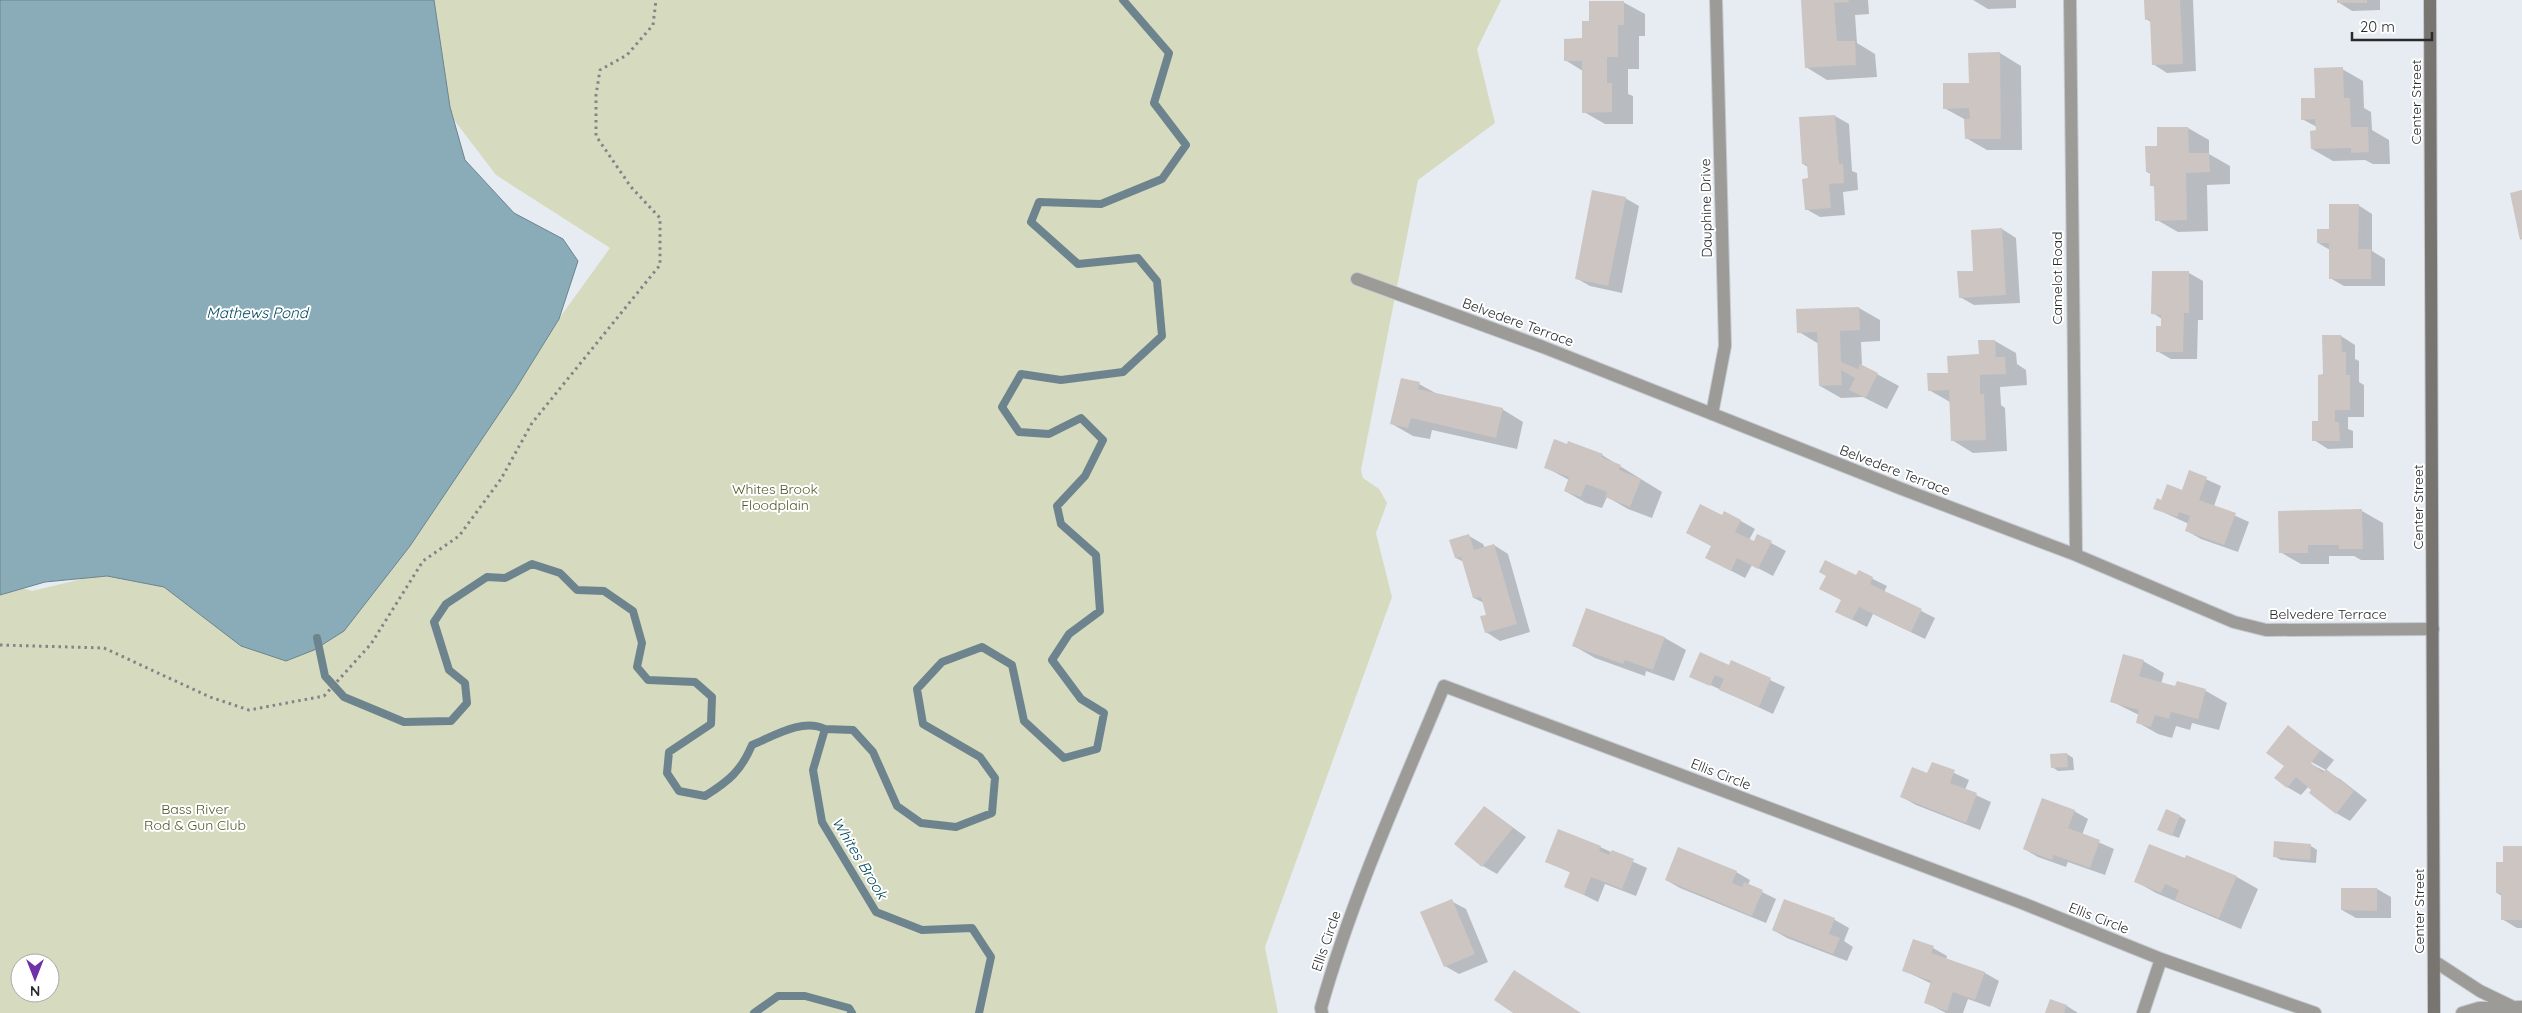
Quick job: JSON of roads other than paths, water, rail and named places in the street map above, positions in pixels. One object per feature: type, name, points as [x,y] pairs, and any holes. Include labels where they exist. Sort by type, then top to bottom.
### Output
[{"type":"street","name":"Dauphine Drive","points":[[1712,414],[1725,346],[1716,0]]},
{"type":"street","name":"Camelot Road","points":[[2070,0],[2076,555]]},
{"type":"street","name":"Center Street","points":[[2430,0],[2434,629],[2434,1013]]},
{"type":"street","name":"Belvedere Terrace","points":[[1357,279],[1543,347],[2076,555],[2234,622],[2266,630],[2434,629]]},
{"type":"street","name":"Ellis Circle","points":[[1322,1013],[1321,1008],[1332,969],[1359,893],[1444,686],[2022,903],[2161,958],[2315,1013]]},
{"type":"street","points":[[2142,1013],[2161,958]]},
{"type":"street","points":[[2434,961],[2480,991],[2516,1007]]},
{"type":"street","points":[[2462,1013],[2479,1008],[2516,1007]]},
{"type":"water","name":"Mathews Pond","points":[[0,0],[434,0],[450,107],[465,160],[514,213],[563,239],[578,261],[559,319],[515,390],[410,546],[344,631],[314,650],[286,661],[241,646],[164,587],[107,576],[45,582],[0,595]]},
{"type":"waterway","name":"Whites Brook","points":[[979,1013],[991,957],[972,928],[922,930],[876,912],[822,822],[813,770],[825,729],[853,730],[873,752],[897,806],[921,823],[956,827],[992,813],[995,778],[980,757],[923,724],[917,689],[942,662],[982,647],[1012,665],[1024,721],[1064,758],[1097,749],[1104,713],[1081,699],[1052,660],[1069,634],[1100,611],[1096,555],[1061,524],[1057,506],[1085,476],[1103,440],[1081,418],[1049,434],[1019,432],[1002,407],[1021,374],[1061,380],[1123,372],[1162,336],[1157,281],[1138,258],[1078,264],[1031,222],[1039,202],[1101,204],[1162,179],[1186,145],[1154,103],[1169,53],[1123,0]]},
{"type":"waterway","points":[[317,638],[325,676],[344,697],[404,722],[451,721],[467,703],[465,683],[449,670],[434,622],[446,604],[487,577],[505,578],[532,564],[560,573],[577,590],[604,591],[633,611],[642,643],[637,667],[648,680],[695,682],[712,697],[711,724],[669,752],[667,773],[679,791],[705,796],[739,769],[752,745],[788,729],[807,726],[825,729]]},
{"type":"waterway","name":"Whites Brook","points":[[754,1013],[778,996],[805,996],[849,1008],[852,1013]]},
{"type":"park label","name":"Whites Brook Floodplain","points":[[775,498]]},
{"type":"park label","name":"Bass River Rod & Gun Club","points":[[195,818]]}]
